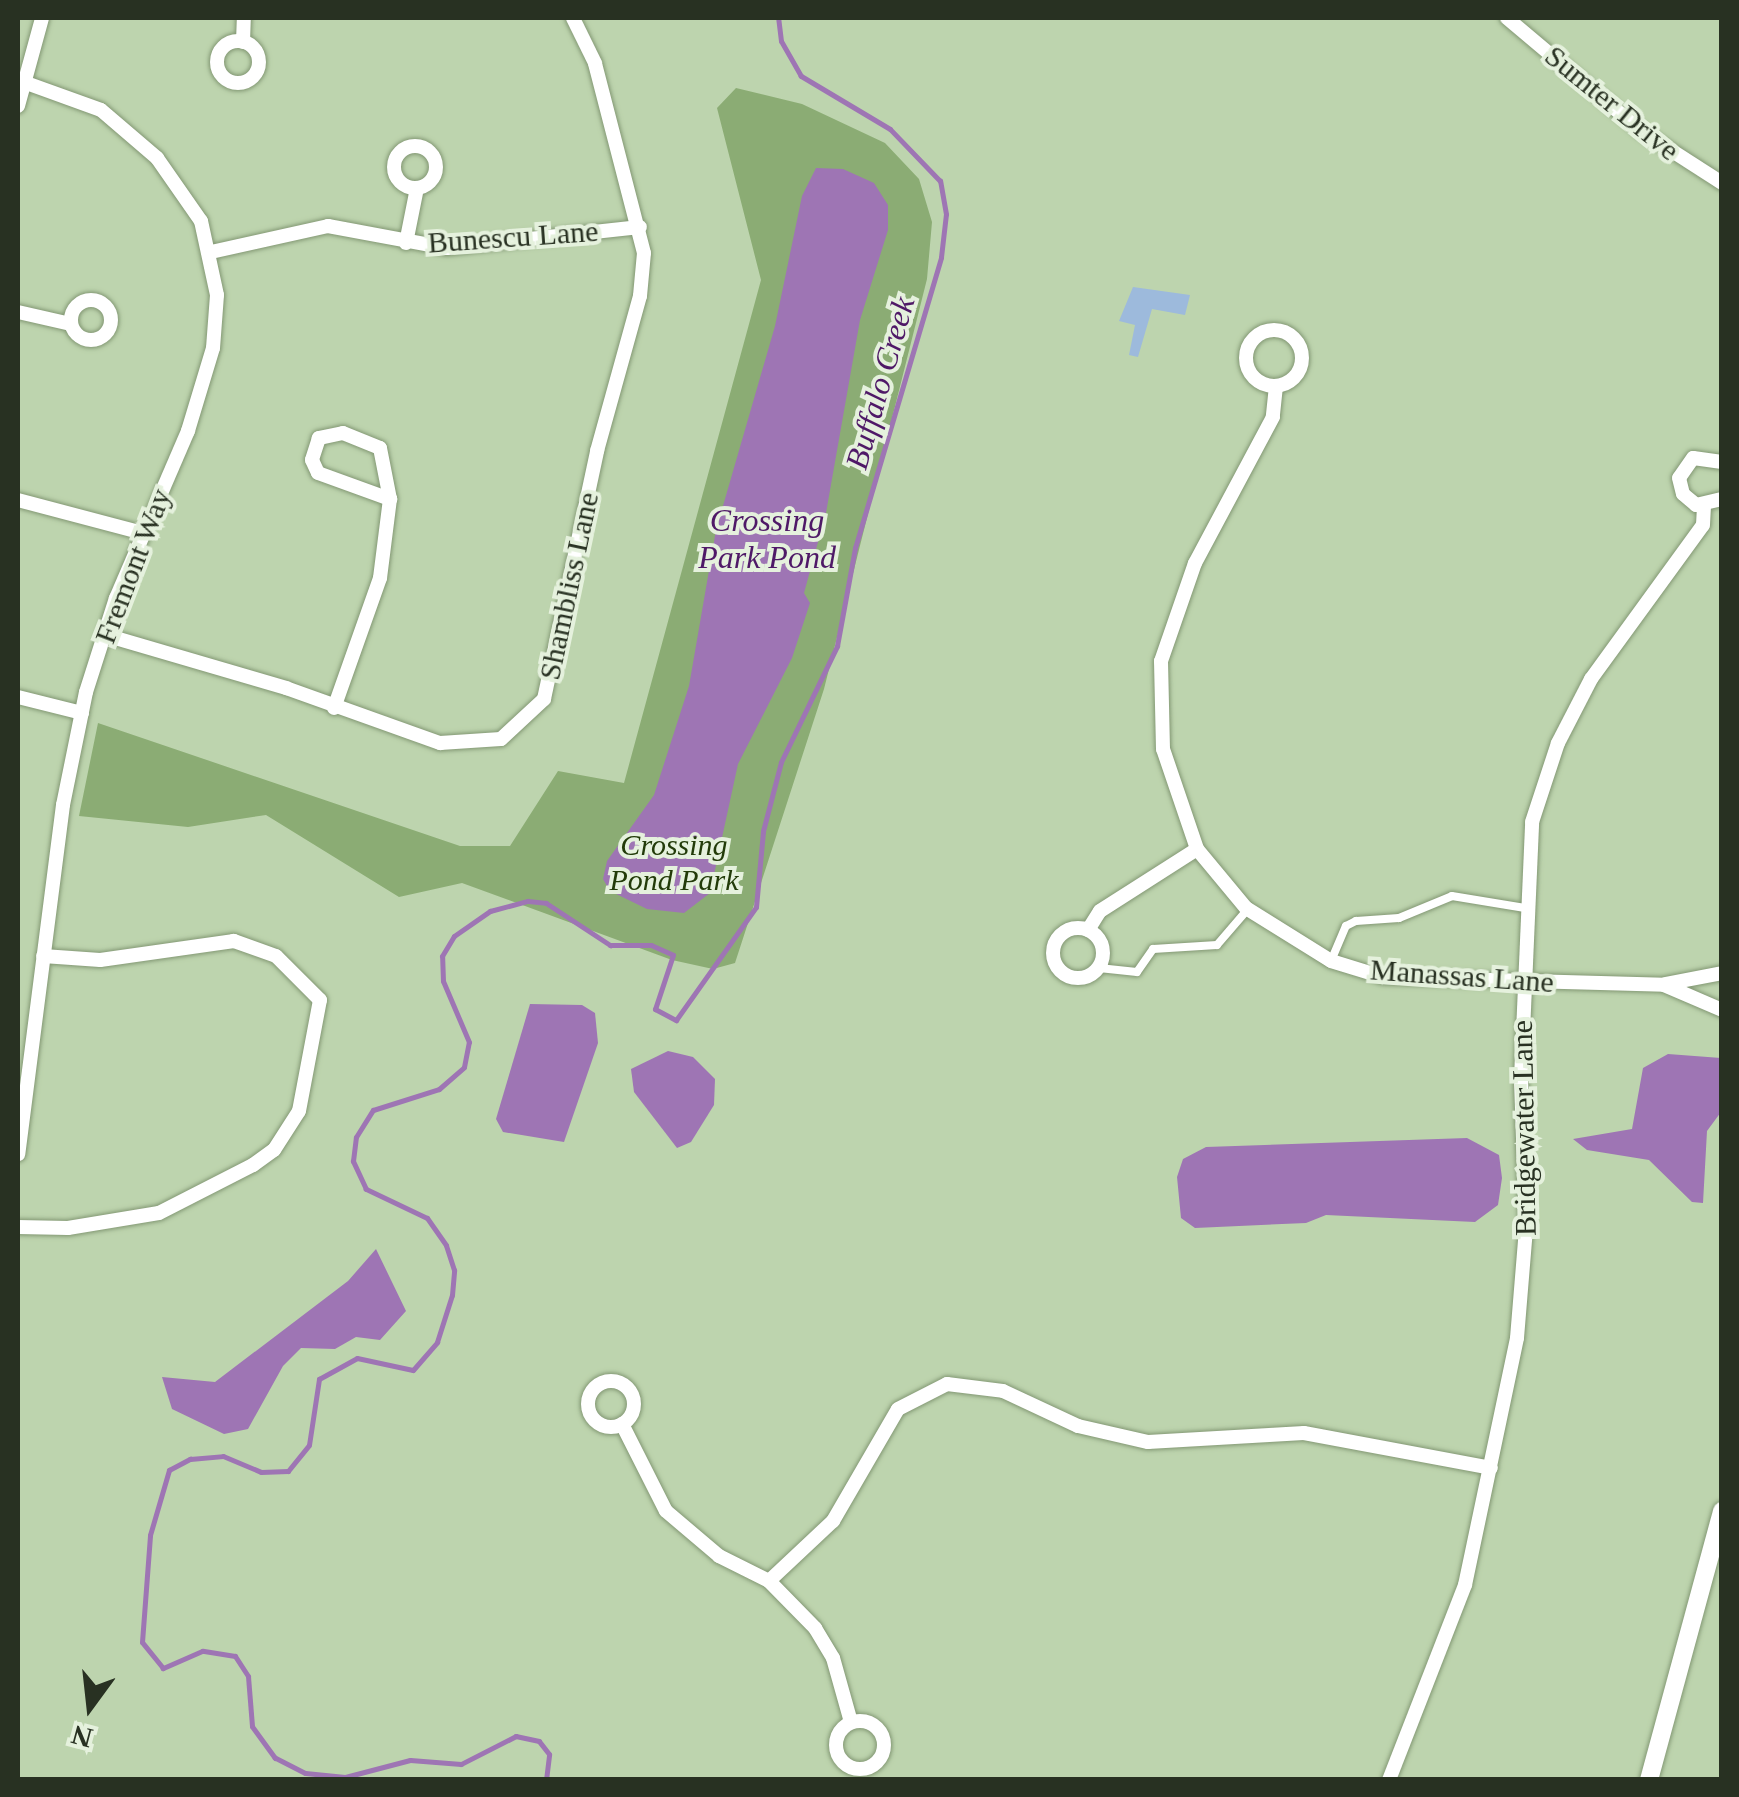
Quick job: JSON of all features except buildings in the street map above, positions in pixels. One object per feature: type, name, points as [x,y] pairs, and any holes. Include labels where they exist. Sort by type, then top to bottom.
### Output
[{"type":"street","points":[[18,106],[21,81],[42,18]]},
{"type":"street","points":[[242,42],[244,18]]},
{"type":"street","name":"Shambliss Lane","points":[[105,635],[440,743],[472,746],[501,739],[544,698],[597,451],[640,296],[640,227],[595,63],[574,18]]},
{"type":"street","name":"Sumter Drive","points":[[1507,18],[1642,131],[1722,183]]},
{"type":"street","name":"Fremont Way","points":[[18,1154],[21,1102],[82,712],[105,635],[143,533],[188,431],[213,348],[217,295],[210,252],[183,192],[132,132],[65,93],[21,81]]},
{"type":"street","points":[[406,242],[417,188]]},
{"type":"street","name":"Bunescu Lane","points":[[210,252],[328,226],[446,248],[640,227]]},
{"type":"street","points":[[18,312],[71,324]]},
{"type":"street","points":[[1268,331],[1286,333],[1302,355],[1293,379],[1276,386],[1252,375],[1246,358],[1252,340],[1268,331]]},
{"type":"street","name":"Manassas Lane","points":[[1276,386],[1273,417],[1195,563],[1161,661],[1163,749],[1197,849],[1248,909],[1331,961],[1383,977],[1664,984],[1722,1010]]},
{"type":"street","points":[[334,708],[380,578],[390,499],[380,448],[343,433],[320,438],[312,460],[318,473],[390,499]]},
{"type":"street","points":[[1722,462],[1701,456],[1681,470],[1683,494],[1704,506],[1722,499]]},
{"type":"street","points":[[18,500],[143,533]]},
{"type":"street","name":"Bridgewater Lane","points":[[1389,1780],[1465,1586],[1491,1468],[1524,1278],[1523,982],[1532,822],[1558,742],[1591,679],[1704,525],[1704,506]]},
{"type":"street","points":[[18,697],[82,712]]},
{"type":"street","points":[[1088,930],[1104,950],[1099,968],[1069,977],[1054,960],[1058,937],[1088,930],[1100,911],[1197,849]]},
{"type":"street","points":[[18,1228],[68,1228],[159,1213],[253,1165],[274,1150],[299,1111],[320,1000],[276,956],[234,942],[100,960],[43,956]]},
{"type":"street","points":[[1664,984],[1722,973]]},
{"type":"street","points":[[769,1580],[833,1521],[898,1408],[947,1384],[1003,1391],[1078,1426],[1148,1442],[1304,1433],[1491,1468]]},
{"type":"street","points":[[622,1424],[666,1511],[719,1556],[769,1580],[815,1628],[833,1658],[851,1722]]},
{"type":"street","points":[[1649,1780],[1722,1511]]},
{"type":"lane","points":[[1331,961],[1346,926],[1356,921],[1399,918],[1452,896],[1525,908]]},
{"type":"lane","points":[[1099,968],[1137,972],[1153,949],[1216,944],[1248,909]]},
{"type":"green space","name":"Crossing Pond Park","points":[[736,88],[802,104],[885,143],[919,179],[932,222],[927,279],[824,689],[735,963],[713,969],[672,960],[462,883],[399,897],[266,815],[188,827],[79,816],[98,723],[460,846],[510,846],[558,771],[624,783],[761,280],[717,108]]},
{"type":"water","name":"Crossing Park Pond","points":[[816,168],[843,169],[874,183],[888,205],[888,230],[860,320],[826,513],[804,593],[810,603],[792,658],[738,764],[710,893],[684,913],[647,909],[610,891],[603,879],[607,861],[654,795],[689,686],[716,530],[775,326],[802,196]]},
{"type":"water","points":[[530,1004],[582,1005],[595,1013],[598,1043],[564,1142],[503,1132],[496,1119]]},
{"type":"water","points":[[668,1051],[693,1057],[715,1079],[714,1105],[691,1142],[677,1148],[634,1092],[631,1069]]},
{"type":"water","points":[[1668,1054],[1721,1058],[1721,1112],[1707,1131],[1703,1203],[1692,1202],[1649,1160],[1587,1150],[1573,1139],[1632,1129],[1643,1068]]},
{"type":"water","points":[[1467,1138],[1499,1155],[1502,1178],[1498,1205],[1475,1222],[1326,1215],[1306,1223],[1195,1228],[1181,1218],[1177,1177],[1183,1159],[1206,1147]]},
{"type":"water","points":[[376,1249],[406,1311],[380,1340],[356,1337],[335,1349],[301,1348],[283,1366],[248,1429],[224,1434],[172,1409],[162,1377],[215,1382],[348,1281]]},
{"type":"waterway","name":"Buffalo Creek","points":[[546,1780],[549,1754],[539,1741],[516,1736],[461,1764],[410,1760],[345,1777],[305,1773],[275,1758],[252,1726],[248,1676],[235,1656],[202,1651],[163,1668],[142,1642],[150,1535],[169,1470],[190,1459],[223,1456],[261,1472],[288,1471],[309,1445],[319,1379],[357,1358],[413,1370],[437,1342],[452,1295],[454,1270],[446,1245],[427,1218],[366,1189],[353,1161],[356,1137],[373,1110],[439,1089],[464,1067],[469,1042],[443,981],[442,956],[454,936],[490,911],[528,901],[546,903],[610,945],[651,945],[673,955],[655,1009],[676,1020],[756,907],[763,831],[781,762],[837,646],[855,548],[941,257],[946,214],[940,181],[890,129],[801,76],[781,41],[778,18]]}]
